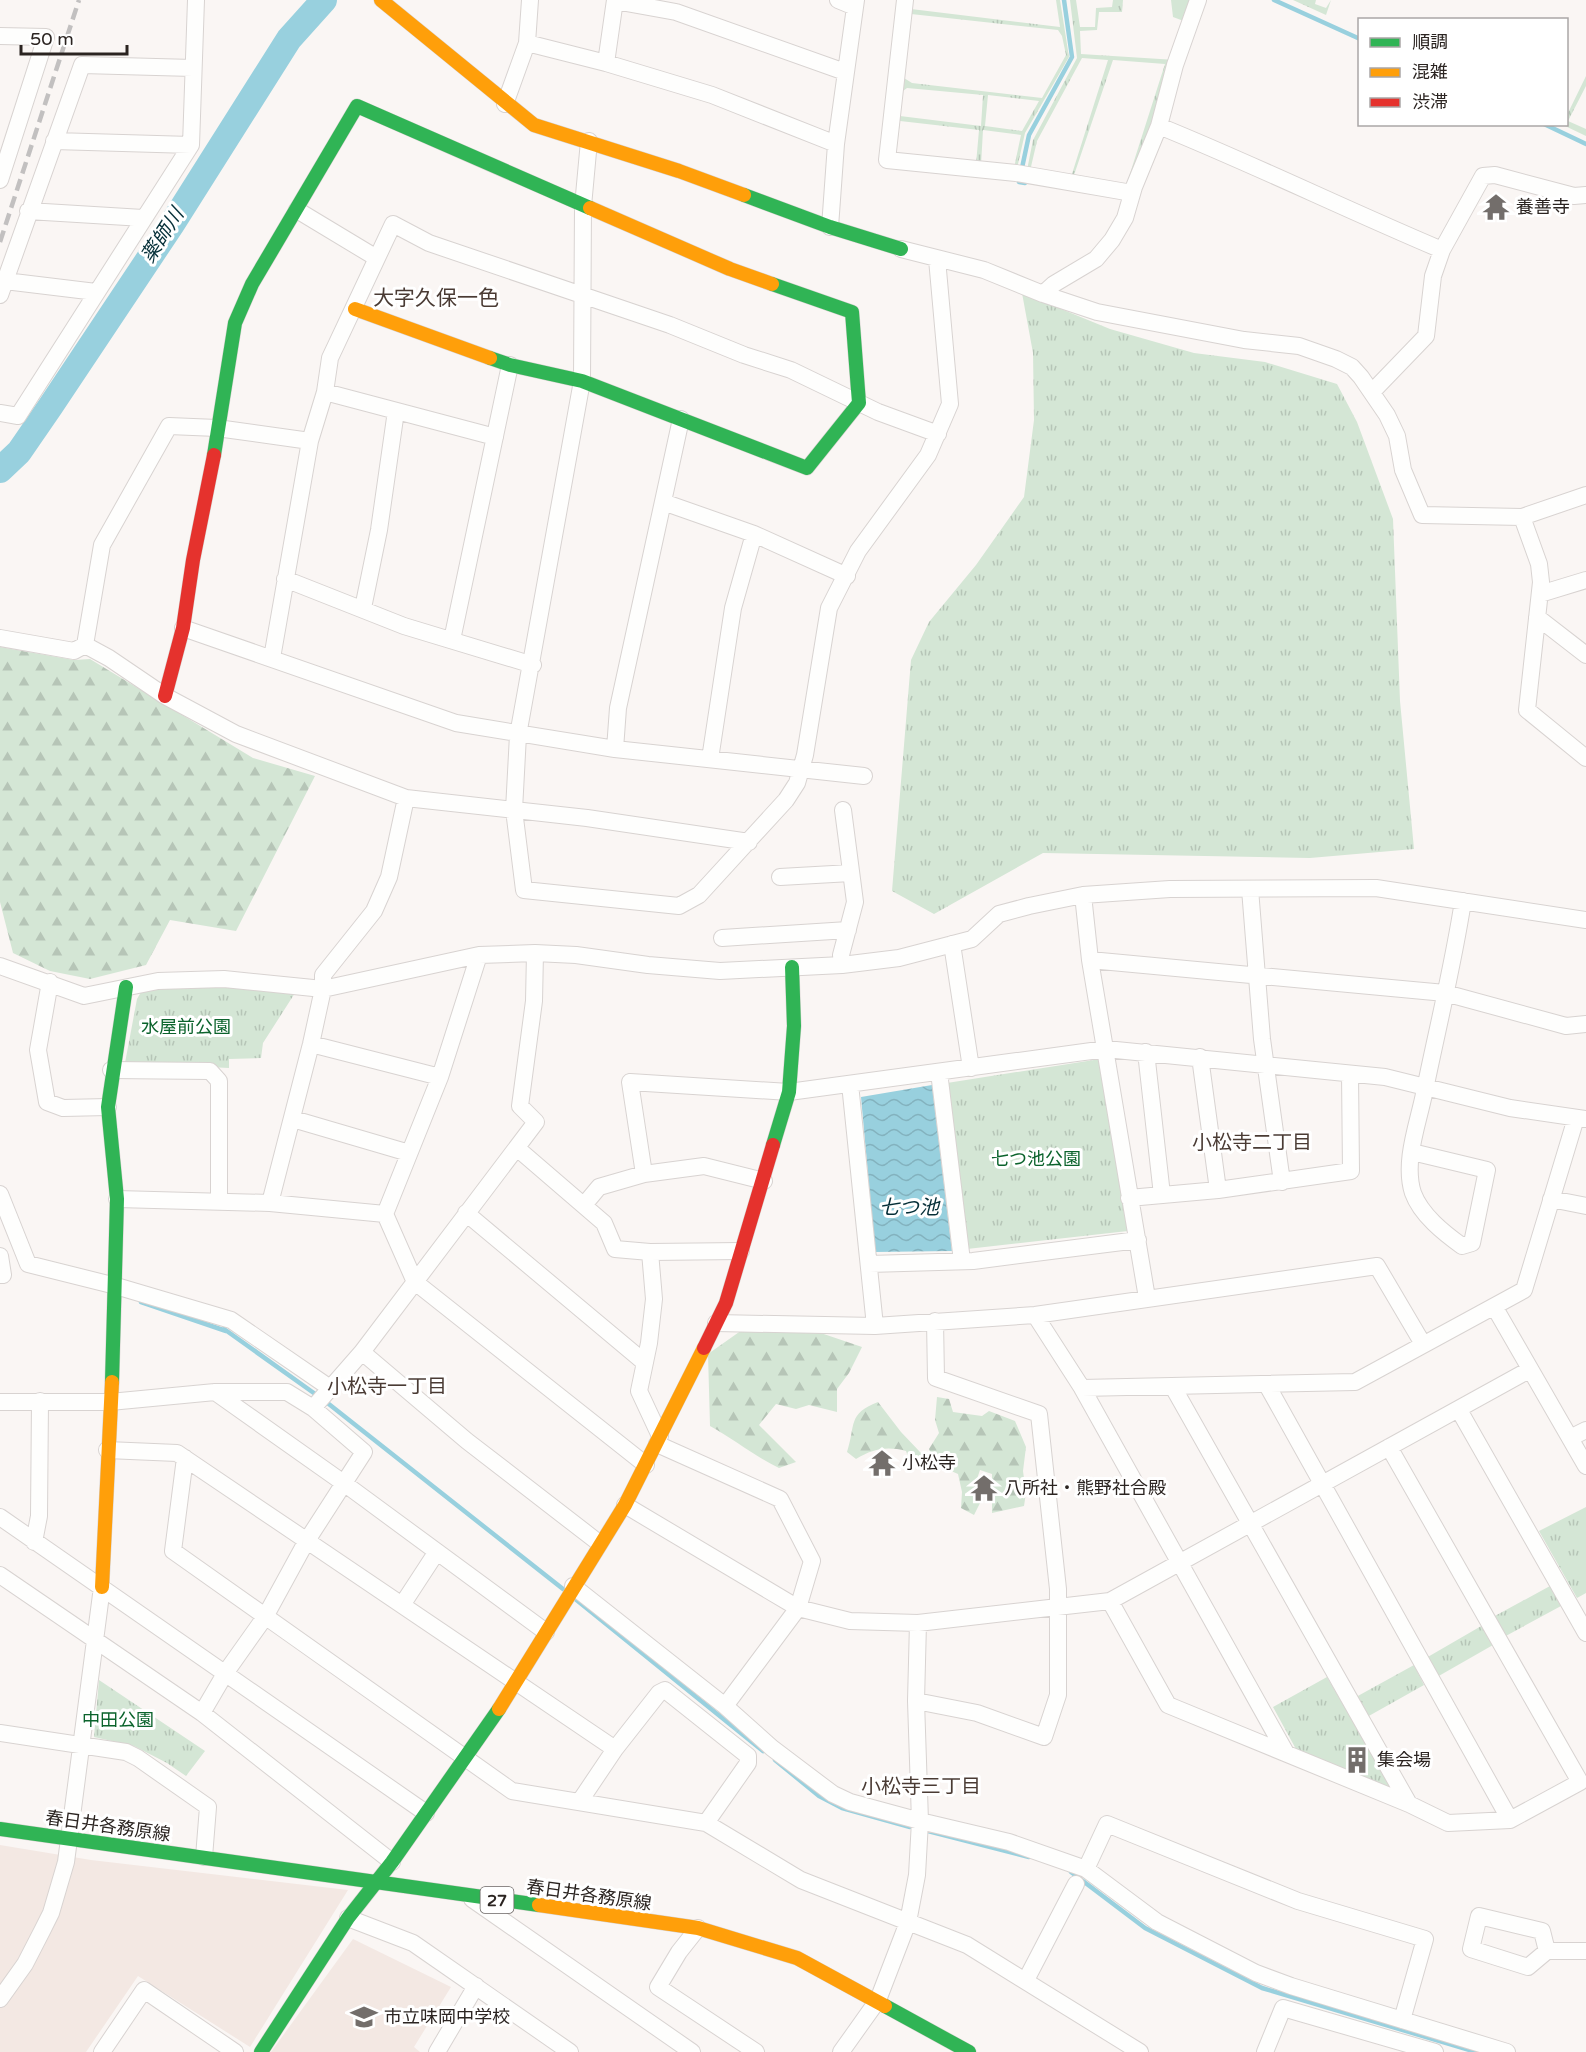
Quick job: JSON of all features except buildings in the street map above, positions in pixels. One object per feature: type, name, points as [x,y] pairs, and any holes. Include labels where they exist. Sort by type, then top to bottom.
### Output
[{"type":"street","points":[[0,413],[18,416],[191,145],[196,0]]},
{"type":"street","points":[[381,0],[505,104],[534,125],[679,171],[830,227],[936,259],[984,270],[1043,294],[1097,312],[1244,340],[1299,346],[1336,359],[1352,367],[1372,393],[1397,436],[1403,470],[1422,515],[1522,517],[1586,495]]},
{"type":"street","points":[[505,104],[527,43],[530,0]]},
{"type":"street","points":[[606,63],[615,0],[676,12],[845,72]]},
{"type":"street","points":[[830,227],[836,144],[855,4],[837,0]]},
{"type":"street","points":[[905,0],[887,160],[1016,173],[1132,193]]},
{"type":"street","points":[[1043,294],[1054,284],[1096,259],[1112,240],[1125,218],[1132,193],[1159,126],[1174,65],[1198,0]]},
{"type":"street","points":[[0,36],[46,37],[0,180]]},
{"type":"street","points":[[527,43],[606,63],[712,95],[836,144]]},
{"type":"street","points":[[96,291],[2,288],[82,65],[193,68]]},
{"type":"street","points":[[165,696],[183,628],[193,560],[210,482],[235,323],[252,284],[357,106],[730,269],[852,312],[859,403],[807,468],[582,381],[510,365],[355,309]]},
{"type":"street","points":[[1159,126],[1256,166],[1354,213],[1442,250]]},
{"type":"street","points":[[54,141],[191,145]]},
{"type":"street","points":[[589,141],[583,206],[582,381],[519,735],[514,810],[524,890],[679,906],[699,895],[786,800],[802,769],[828,608],[847,576],[858,551],[928,455],[950,404],[936,259]]},
{"type":"street","points":[[1372,393],[1426,336],[1433,276],[1442,250],[1483,176],[1495,175],[1574,196],[1586,195]]},
{"type":"street","points":[[297,210],[375,256]]},
{"type":"street","points":[[28,211],[143,218]]},
{"type":"street","points":[[272,658],[310,441],[325,392],[330,358],[355,309],[375,256],[393,224],[429,243],[670,325],[744,355],[791,370],[859,403],[938,434]]},
{"type":"street","points":[[453,640],[510,365]]},
{"type":"street","points":[[325,392],[495,436]]},
{"type":"street","points":[[363,608],[379,530],[396,411]]},
{"type":"street","points":[[615,749],[618,708],[681,419]]},
{"type":"street","points":[[85,645],[102,545],[169,426],[217,428],[310,441]]},
{"type":"street","points":[[663,502],[754,534],[847,576]]},
{"type":"street","points":[[1522,517],[1539,564],[1540,594],[1527,710],[1586,758]]},
{"type":"street","points":[[710,759],[734,608],[754,534]]},
{"type":"street","points":[[285,579],[404,626],[532,665]]},
{"type":"street","points":[[1540,594],[1586,579]]},
{"type":"street","points":[[1537,617],[1586,655]]},
{"type":"street","points":[[183,628],[456,723],[615,749],[864,777]]},
{"type":"street","points":[[0,638],[74,651],[85,645]]},
{"type":"street","points":[[85,645],[109,658],[165,696],[236,734],[406,798],[587,818],[749,842]]},
{"type":"street","points":[[270,1203],[311,1044],[323,989],[323,975],[374,911],[388,878],[406,798]]},
{"type":"street","points":[[842,965],[855,902],[843,810]]},
{"type":"street","points":[[780,877],[851,873]]},
{"type":"street","points":[[0,950],[2,966],[84,996],[158,981],[224,978],[323,989],[479,955],[535,953],[720,971],[842,965],[899,958],[972,939],[999,914],[1083,895],[1170,889],[1376,888],[1586,920]]},
{"type":"street","points":[[1250,889],[1256,976],[1282,1182]]},
{"type":"street","points":[[1083,895],[1090,960],[1147,1298]]},
{"type":"street","points":[[1412,1152],[1487,1170],[1472,1244],[1462,1246],[1438,1228],[1414,1194],[1410,1172],[1412,1152],[1463,901]]},
{"type":"street","points":[[722,938],[848,930]]},
{"type":"street","points":[[952,944],[971,1068]]},
{"type":"street","points":[[313,1408],[362,1352],[466,1213],[518,1149],[536,1122],[520,1106],[534,1001],[535,953]]},
{"type":"street","points":[[479,955],[440,1077],[385,1214],[415,1282],[646,1465]]},
{"type":"street","points":[[1090,960],[1444,993],[1566,1026],[1586,1024]]},
{"type":"street","points":[[261,2052],[348,1918],[392,1862],[517,1683],[599,1543],[625,1505],[659,1440],[726,1303],[764,1181],[789,1092],[794,1026],[792,967]]},
{"type":"street","points":[[50,982],[38,1050],[47,1102],[63,1108],[108,1107]]},
{"type":"street","points":[[0,1999],[25,1964],[51,1913],[70,1840],[102,1587],[116,1286],[117,1199],[108,1107],[111,1070],[126,987]]},
{"type":"street","points":[[311,1044],[440,1077]]},
{"type":"street","points":[[644,1174],[630,1082],[789,1092],[1106,1049],[1385,1077],[1509,1108],[1581,1119],[1551,1199],[1524,1290],[1495,1308],[1423,1344],[1355,1382],[1082,1388]]},
{"type":"street","points":[[1146,1052],[1162,1196]]},
{"type":"street","points":[[1200,1058],[1218,1190]]},
{"type":"street","points":[[111,1070],[210,1071],[219,1081],[219,1202]]},
{"type":"street","points":[[939,1071],[962,1261]]},
{"type":"street","points":[[1129,1198],[1218,1190],[1351,1171],[1350,1074]]},
{"type":"street","points":[[850,1084],[875,1326]]},
{"type":"street","points":[[292,1119],[409,1154]]},
{"type":"street","points":[[518,1149],[604,1223],[615,1249],[650,1252],[741,1251]]},
{"type":"street","points":[[584,1205],[599,1187],[644,1174],[704,1166],[764,1181]]},
{"type":"street","points":[[0,1194],[28,1264],[116,1286],[231,1320],[330,1388]]},
{"type":"street","points":[[117,1199],[270,1203],[385,1214]]},
{"type":"street","points":[[1551,1199],[1586,1206]]},
{"type":"street","points":[[466,1213],[644,1362]]},
{"type":"street","points":[[869,1264],[962,1261],[1137,1240]]},
{"type":"street","points":[[650,1252],[654,1299],[649,1343],[639,1391],[659,1440],[780,1498],[812,1561],[798,1608],[725,1706]]},
{"type":"street","points":[[0,1256],[3,1275],[0,1275]]},
{"type":"street","points":[[716,1323],[875,1326],[1035,1315],[1377,1266],[1423,1344]]},
{"type":"street","points":[[1495,1308],[1586,1466]]},
{"type":"street","points":[[1035,1315],[1082,1388],[1286,1753]]},
{"type":"street","points":[[916,1701],[977,1713],[1044,1737],[1058,1695],[1058,1589],[1040,1414],[936,1378],[935,1321]]},
{"type":"street","points":[[362,1352],[467,1441],[599,1543]]},
{"type":"street","points":[[625,1505],[798,1608],[850,1621],[918,1623],[1110,1601],[1529,1370]]},
{"type":"street","points":[[1267,1385],[1321,1486],[1510,1820]]},
{"type":"street","points":[[1173,1387],[1409,1804]]},
{"type":"street","points":[[215,1392],[345,1484],[546,1632]]},
{"type":"street","points":[[0,1402],[110,1402],[215,1392],[287,1392],[313,1408],[364,1452],[306,1542],[264,1617],[225,1672],[202,1713]]},
{"type":"street","points":[[34,1542],[39,1516],[39,1401]]},
{"type":"street","points":[[1459,1410],[1586,1633]]},
{"type":"street","points":[[1570,1438],[1586,1430]]},
{"type":"street","points":[[1110,1601],[1168,1705],[1409,1804],[1448,1823],[1510,1820],[1580,1782],[1389,1447]]},
{"type":"street","points":[[107,1450],[177,1453],[615,1749]]},
{"type":"street","points":[[184,1458],[173,1551],[512,1791],[706,1823],[801,1880],[967,1945],[1026,1980],[1132,2050]]},
{"type":"street","points":[[0,1517],[426,1814]]},
{"type":"street","points":[[402,1605],[436,1553]]},
{"type":"street","points":[[0,1575],[202,1713],[392,1862]]},
{"type":"street","points":[[573,1586],[725,1706],[772,1748],[833,1794],[850,1802],[1009,1842],[1086,1869],[1157,1923],[1256,1973],[1507,2052]]},
{"type":"street","points":[[842,2052],[878,2000],[909,1922],[917,1875],[920,1821],[916,1701],[918,1623]]},
{"type":"street","points":[[580,1801],[615,1749],[659,1693],[665,1690],[748,1756],[748,1763],[706,1823]]},
{"type":"street","points":[[0,1733],[126,1752],[138,1758],[206,1804],[210,1814],[204,1857]]},
{"type":"street","points":[[1086,1869],[1107,1824],[1298,1901],[1425,1939],[1402,2020]]},
{"type":"street","name":"春日井各務原線","points":[[0,1829],[698,1928],[797,1958],[878,2000],[969,2052]]},
{"type":"street","points":[[1026,1980],[1076,1884]]},
{"type":"street","points":[[469,1897],[692,2052]]},
{"type":"street","points":[[348,1918],[413,1943],[570,2052]]},
{"type":"street","points":[[698,1928],[679,1952],[658,1987],[756,2052]]},
{"type":"street","points":[[1547,1951],[1586,1951]]},
{"type":"street","points":[[437,2052],[476,1986]]},
{"type":"street","points":[[102,2052],[144,1990],[235,2052]]},
{"type":"street","points":[[1265,2052],[1282,2008],[1435,2052]]},
{"type":"shaded area","points":[[0,1845],[91,1860],[348,1890],[250,2047],[138,1976],[86,2052],[0,2052]]},
{"type":"shaded area","name":"市立味岡中学校","points":[[353,1939],[451,1987],[414,2047],[420,2052],[271,2052]]},
{"type":"green space","points":[[905,0],[912,0],[911,9],[1060,27],[1056,0],[1060,0],[1069,57],[1025,133],[1016,173],[887,160]],"holes":[[[911,14],[1058,30],[1062,36],[1066,55],[1042,98],[912,83],[904,78]],[[907,88],[983,95],[981,126],[900,116],[903,91]],[[988,95],[1039,101],[1022,131],[985,126]],[[900,121],[979,130],[976,164],[896,155]],[[983,130],[1021,135],[1014,168],[981,165]]]},
{"type":"green space","points":[[1070,0],[1076,0],[1080,27],[1095,27],[1096,8],[1112,7],[1113,0],[1123,0],[1122,12],[1099,12],[1097,30],[1080,31],[1081,54],[1176,60],[1134,187],[1026,175],[1033,140],[1077,58]],"holes":[[[1082,58],[1108,60],[1071,177],[1030,171],[1037,141]],[[1113,60],[1165,64],[1126,186],[1073,178]]]},
{"type":"green space","points":[[1171,0],[1198,0],[1189,23],[1173,17]]},
{"type":"green space","points":[[1293,0],[1316,0],[1315,4],[1326,8],[1331,0],[1326,15]]},
{"type":"green space","points":[[1586,76],[1586,86],[1568,121],[1568,113]]},
{"type":"green space","points":[[1568,121],[1586,129],[1586,136],[1565,126],[1568,126]]},
{"type":"green space","points":[[1022,293],[1110,329],[1194,353],[1265,362],[1337,384],[1357,422],[1393,519],[1400,701],[1414,849],[1310,858],[1043,853],[934,914],[892,891],[911,660],[929,622],[976,565],[1024,497],[1034,420],[1033,353]]},
{"type":"green space","points":[[0,647],[74,660],[90,659],[253,758],[315,776],[236,931],[170,920],[146,965],[90,979],[50,971],[13,953],[0,902]]},
{"type":"green space","name":"水屋前公園","points":[[225,987],[295,993],[263,1043],[261,1058],[229,1059],[229,1068],[125,1063],[137,999],[141,992],[149,988]]},
{"type":"green space","name":"七つ池公園","points":[[1100,1059],[1128,1231],[967,1249],[947,1083]]},
{"type":"green space","points":[[742,1330],[812,1330],[862,1347],[849,1373],[837,1389],[837,1412],[809,1405],[796,1409],[776,1404],[759,1425],[796,1462],[779,1468],[710,1426],[708,1354]]},
{"type":"green space","points":[[937,1397],[949,1399],[953,1412],[982,1416],[989,1411],[1015,1421],[1026,1447],[1023,1471],[1026,1493],[1024,1506],[992,1513],[992,1474],[980,1470],[975,1485],[980,1503],[974,1515],[961,1508],[962,1492],[958,1474],[935,1464],[929,1449],[939,1433],[935,1420]]},
{"type":"green space","points":[[878,1402],[921,1453],[928,1466],[911,1465],[906,1451],[899,1449],[880,1449],[856,1459],[847,1452],[857,1416],[868,1406]]},
{"type":"green space","points":[[1586,1507],[1586,1593],[1577,1598],[1539,1531]]},
{"type":"green space","points":[[1550,1586],[1561,1606],[1504,1637],[1493,1617]]},
{"type":"green space","points":[[1483,1625],[1493,1645],[1437,1677],[1426,1658]]},
{"type":"green space","points":[[1414,1665],[1424,1685],[1367,1717],[1356,1697]]},
{"type":"green space","points":[[1327,1677],[1394,1792],[1297,1751],[1273,1707]]},
{"type":"green space","name":"中田公園","points":[[99,1680],[205,1751],[186,1776],[134,1746],[94,1737]]},
{"type":"water","name":"七つ池","points":[[932,1085],[952,1251],[875,1252],[861,1097]]},
{"type":"waterway","name":"薬師川","points":[[0,470],[19,452],[50,407],[172,224],[289,39],[324,0]]},
{"type":"waterway","points":[[1025,183],[1019,182],[1029,135],[1072,57],[1064,0]]},
{"type":"waterway","points":[[1274,0],[1358,38]]},
{"type":"waterway","points":[[1548,126],[1586,144]]},
{"type":"waterway","points":[[141,1302],[226,1331],[224,1329],[318,1396]]},
{"type":"waterway","points":[[325,1401],[563,1589]]},
{"type":"waterway","points":[[574,1598],[763,1751]]},
{"type":"waterway","points":[[775,1760],[819,1796],[842,1808],[910,1827]]},
{"type":"waterway","points":[[924,1830],[1029,1857]]},
{"type":"waterway","points":[[1071,1872],[1145,1928],[1262,1988],[1476,2052]]},
{"type":"railway","points":[[0,242],[79,0]]},
{"type":"traffic: fast","points":[[214,455],[235,323],[252,284],[357,106],[590,208]]},
{"type":"traffic: fast","points":[[744,195],[830,227],[901,249]]},
{"type":"traffic: fast","points":[[490,358],[510,365],[582,381],[807,468],[859,403],[852,312],[772,284]]},
{"type":"traffic: fast","points":[[773,1145],[789,1092],[794,1026],[792,967]]},
{"type":"traffic: fast","points":[[112,1382],[117,1199],[108,1107],[126,987]]},
{"type":"traffic: fast","points":[[261,2052],[348,1918],[392,1862],[499,1709]]},
{"type":"traffic: fast","points":[[0,1829],[539,1905]]},
{"type":"traffic: fast","points":[[885,2006],[969,2052]]},
{"type":"traffic: slow","points":[[381,0],[534,125],[679,171],[744,195]]},
{"type":"traffic: slow","points":[[590,208],[730,269],[772,284]]},
{"type":"traffic: slow","points":[[355,309],[490,358]]},
{"type":"traffic: slow","points":[[499,1709],[625,1505],[704,1348]]},
{"type":"traffic: slow","points":[[102,1587],[112,1382]]},
{"type":"traffic: slow","points":[[539,1905],[698,1928],[797,1958],[885,2006]]},
{"type":"traffic: jam","points":[[165,696],[183,628],[193,560],[214,455]]},
{"type":"traffic: jam","points":[[704,1348],[726,1303],[773,1145]]},
{"type":"place","name":"養善寺","points":[[1496,207]]},
{"type":"place","name":"小松寺","points":[[882,1463]]},
{"type":"place","name":"八所社・熊野社合殿","points":[[984,1488]]},
{"type":"place","name":"集会場","points":[[1357,1760]]},
{"type":"place","name":"市立味岡中学校","points":[[364,2017]]},
{"type":"district","name":"大字久保一色","points":[[436,298]]},
{"type":"district","name":"小松寺二丁目","points":[[1252,1142]]},
{"type":"district","name":"小松寺一丁目","points":[[387,1386]]},
{"type":"district","name":"小松寺三丁目","points":[[921,1786]]}]
